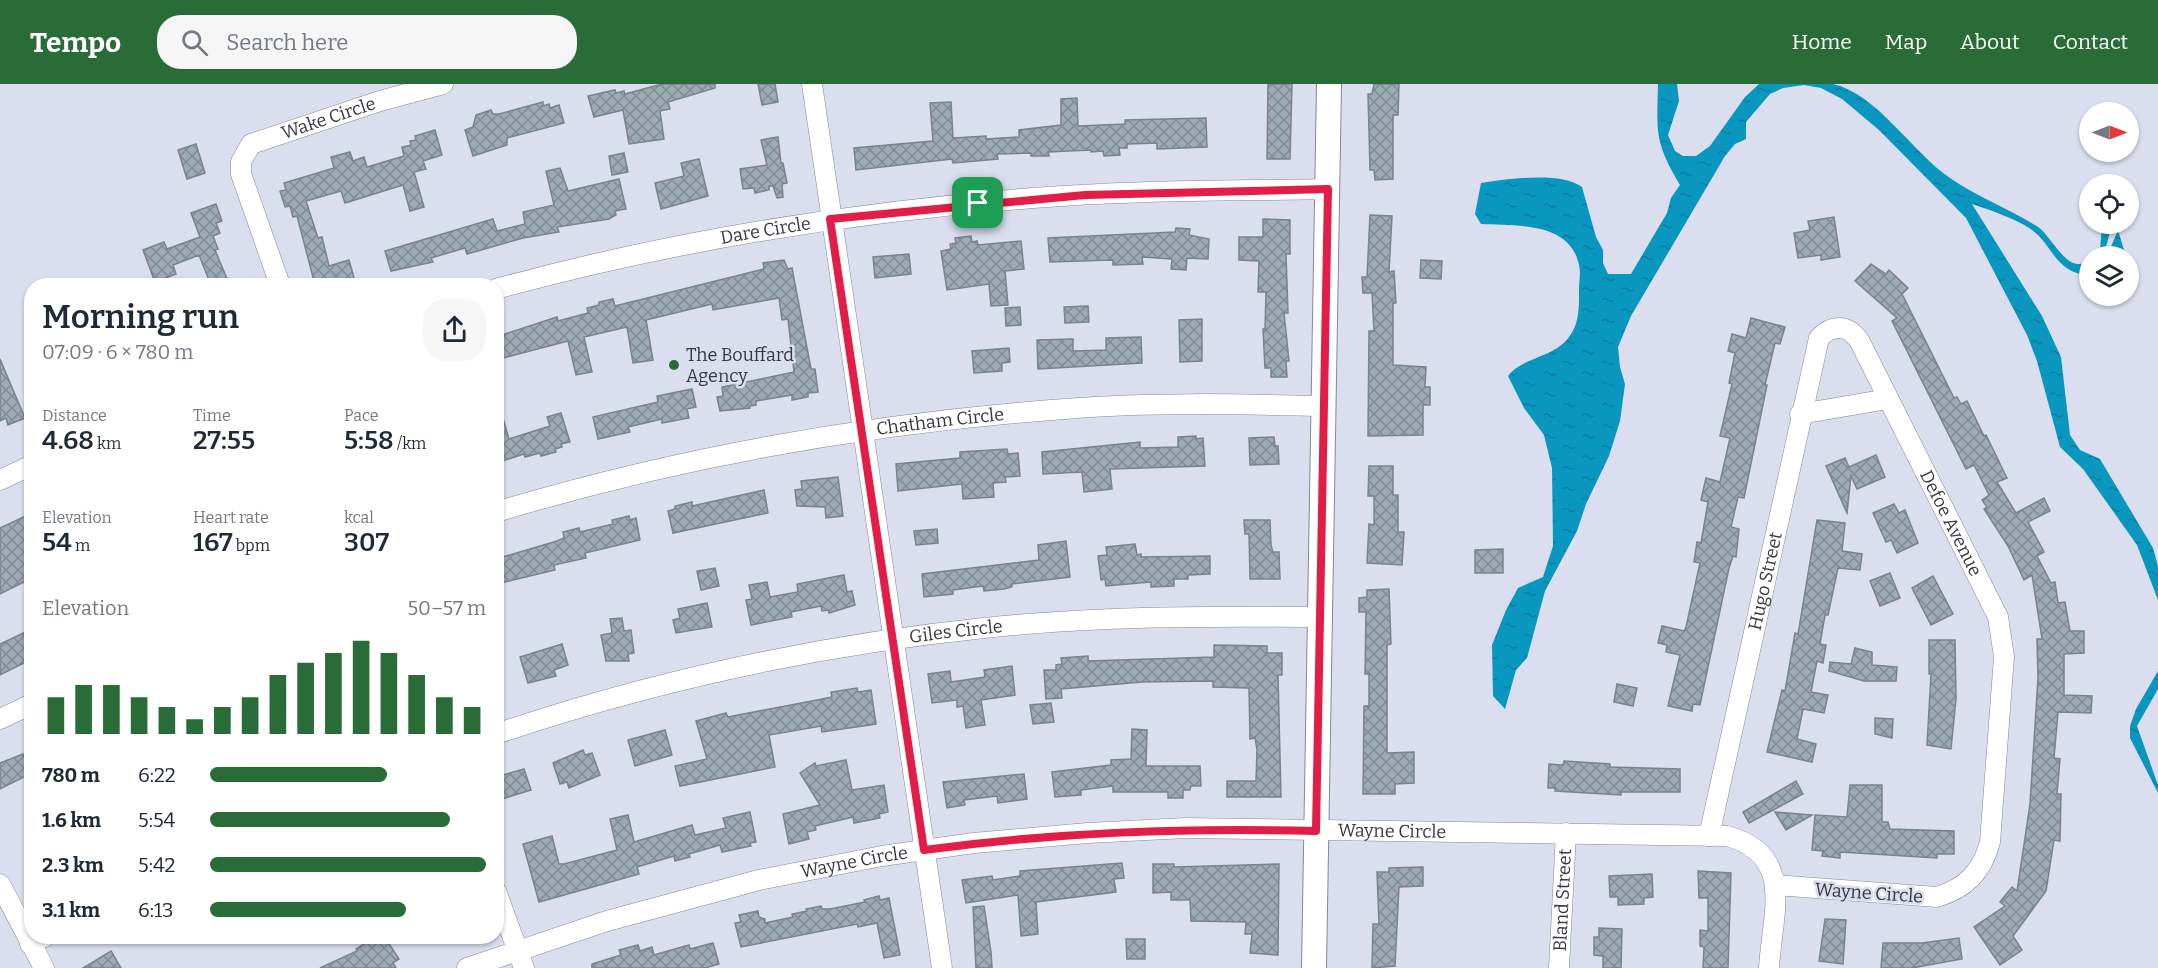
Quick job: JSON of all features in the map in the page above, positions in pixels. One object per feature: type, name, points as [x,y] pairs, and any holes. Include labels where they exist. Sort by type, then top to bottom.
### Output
[{"type":"street","name":"Wake Circle","points":[[278,278],[241,174],[244,153],[251,144],[380,101],[443,84]]},
{"type":"street","points":[[812,84],[830,219],[942,968]]},
{"type":"street","points":[[1314,968],[1329,84]]},
{"type":"street","name":"Dare Circle","points":[[504,288],[644,253],[830,219],[1043,197],[1328,189]]},
{"type":"street","name":"Defoe Avenue","points":[[1800,414],[1819,338],[1827,330],[1836,327],[1846,328],[1854,334],[1998,617],[2004,657],[1990,842]]},
{"type":"street","points":[[1800,414],[1888,399]]},
{"type":"street","name":"Chatham Circle","points":[[504,510],[651,470],[780,444],[862,431],[1066,408],[1208,403],[1323,405]]},
{"type":"street","name":"Hugo Street","points":[[1709,836],[1800,414]]},
{"type":"street","points":[[0,480],[24,469]]},
{"type":"street","name":"Giles Circle","points":[[504,732],[650,689],[753,666],[894,639],[986,627],[1082,620],[1320,617]]},
{"type":"street","points":[[0,719],[24,708]]},
{"type":"street","name":"Wayne Circle","points":[[467,968],[521,959],[664,904],[759,880],[924,850],[1099,832],[1186,828],[1727,836],[1751,845],[1770,863],[1775,885],[1937,897],[1953,892],[1967,883],[1982,864],[1990,842]]},
{"type":"street","name":"Bland Street","points":[[1559,968],[1566,834]]},
{"type":"street","points":[[0,884],[24,919]]},
{"type":"street","points":[[1769,968],[1775,885]]},
{"type":"street","points":[[504,913],[521,959]]},
{"type":"street","points":[[39,944],[44,968]]},
{"type":"water","points":[[1658,84],[1677,84],[1679,101],[1668,135],[1675,151],[1683,156],[1696,156],[1710,146],[1745,97],[1759,84],[1833,84],[1849,90],[1879,111],[1950,178],[2038,227],[2067,259],[2079,264],[2079,273],[2069,270],[2032,230],[2012,219],[1972,204],[2042,316],[2061,357],[2070,435],[2080,450],[2100,459],[2153,548],[2158,566],[2158,600],[2137,545],[2083,469],[2060,447],[2037,361],[2027,335],[1966,218],[1879,130],[1842,99],[1821,88],[1804,85],[1783,88],[1770,94],[1746,122],[1746,139],[1735,144],[1725,156],[1631,316],[1618,347],[1625,384],[1620,421],[1609,456],[1586,504],[1577,531],[1545,591],[1527,658],[1516,670],[1505,709],[1493,696],[1492,645],[1518,588],[1543,577],[1553,546],[1552,468],[1544,435],[1524,408],[1508,376],[1521,365],[1563,344],[1573,332],[1578,314],[1580,271],[1574,251],[1565,240],[1553,233],[1525,226],[1481,224],[1475,214],[1481,183],[1519,178],[1547,178],[1561,179],[1582,187],[1596,237],[1603,250],[1603,263],[1608,274],[1631,274],[1667,213],[1671,198],[1680,185],[1661,147],[1657,114]]},
{"type":"water","points":[[2101,234],[2109,234],[2106,246],[2100,246]]},
{"type":"water","points":[[2116,234],[2119,234],[2123,246],[2111,246]]},
{"type":"water","points":[[2158,671],[2158,689],[2137,726],[2158,785],[2158,793],[2130,738],[2130,726],[2136,709]]},
{"type":"building","points":[[662,84],[715,84],[715,88],[668,102],[670,109],[660,111],[664,139],[629,144],[623,110],[594,117],[588,96],[615,90],[616,93],[624,91],[625,94]]},
{"type":"building","points":[[758,84],[775,84],[778,102],[762,105]]},
{"type":"building","points":[[1268,84],[1292,84],[1290,159],[1267,159]]},
{"type":"building","points":[[1374,84],[1399,84],[1398,115],[1393,115],[1393,179],[1375,180],[1374,170],[1370,170],[1368,94],[1372,94]]},
{"type":"building","points":[[1077,98],[1078,126],[1125,124],[1125,120],[1206,118],[1207,147],[1157,149],[1157,143],[1127,144],[1127,148],[1119,148],[1120,155],[1104,156],[1103,151],[1091,152],[1091,150],[1048,152],[1049,156],[1031,156],[1031,153],[997,154],[998,159],[953,163],[952,159],[856,170],[854,148],[933,141],[930,103],[951,102],[953,138],[986,136],[986,139],[1019,137],[1019,130],[1061,125],[1061,99]]},
{"type":"building","points":[[543,102],[543,106],[549,104],[550,108],[559,105],[564,123],[507,138],[507,145],[473,156],[465,130],[473,127],[476,115],[491,110],[493,114],[499,114]]},
{"type":"building","points":[[435,130],[442,155],[423,161],[426,169],[414,172],[424,207],[410,211],[403,185],[345,203],[341,191],[306,201],[318,238],[322,237],[329,266],[349,260],[354,278],[313,278],[297,216],[293,217],[290,206],[285,207],[280,191],[286,190],[284,183],[334,168],[331,157],[350,152],[353,161],[364,157],[367,167],[404,156],[402,147],[411,145],[410,141],[416,140],[415,136]]},
{"type":"building","points":[[778,137],[781,163],[783,163],[787,183],[782,184],[783,197],[777,198],[773,186],[769,186],[769,190],[755,193],[754,188],[743,189],[740,169],[767,165],[761,140]]},
{"type":"building","points":[[196,144],[205,173],[187,179],[178,150]]},
{"type":"building","points":[[624,153],[628,172],[612,175],[609,156]]},
{"type":"building","points":[[699,159],[708,196],[661,209],[655,183],[684,176],[681,163]]},
{"type":"building","points":[[560,168],[568,191],[619,179],[626,209],[615,211],[616,215],[609,219],[557,227],[559,232],[523,238],[467,254],[465,248],[431,258],[433,262],[391,271],[385,251],[493,219],[497,231],[525,224],[523,212],[554,205],[546,171]]},
{"type":"building","points":[[216,204],[222,221],[216,223],[220,233],[213,236],[218,249],[215,250],[227,278],[208,278],[199,255],[173,265],[176,274],[166,278],[154,278],[143,250],[164,242],[167,249],[200,237],[191,213]]},
{"type":"building","points":[[1370,215],[1392,216],[1389,272],[1394,271],[1396,303],[1393,303],[1393,365],[1426,367],[1425,387],[1430,387],[1430,405],[1423,405],[1423,435],[1368,436],[1369,331],[1374,331],[1372,293],[1363,293],[1362,277],[1367,277]]},
{"type":"building","points":[[1834,217],[1840,257],[1821,260],[1821,255],[1798,258],[1794,233],[1810,230],[1808,221]]},
{"type":"building","points":[[1263,219],[1290,220],[1290,254],[1286,254],[1288,313],[1284,313],[1289,361],[1286,361],[1287,377],[1271,377],[1271,368],[1265,368],[1263,329],[1265,329],[1266,292],[1258,292],[1259,261],[1239,260],[1239,237],[1263,237]]},
{"type":"building","points":[[1176,228],[1190,229],[1189,235],[1209,239],[1208,259],[1187,258],[1186,270],[1171,269],[1172,259],[1142,257],[1143,264],[1113,265],[1113,260],[1050,262],[1048,238],[1175,232]]},
{"type":"building","points":[[971,236],[972,242],[977,241],[978,245],[1021,241],[1024,269],[1005,271],[1008,305],[991,306],[989,284],[947,290],[941,251],[951,249],[950,244],[956,243],[955,238]]},
{"type":"building","points":[[909,254],[911,274],[875,278],[873,257]]},
{"type":"building","points":[[784,260],[788,269],[792,268],[811,369],[815,369],[818,392],[808,393],[808,397],[792,400],[792,395],[756,401],[756,405],[749,406],[750,408],[720,411],[717,397],[723,396],[722,387],[794,372],[788,319],[782,320],[779,298],[713,310],[712,304],[646,320],[653,360],[633,363],[627,327],[584,337],[592,372],[576,375],[568,341],[504,358],[504,334],[557,317],[558,321],[588,313],[587,308],[599,305],[599,302],[613,299],[615,306],[764,269],[763,263]]},
{"type":"building","points":[[1421,260],[1442,261],[1441,279],[1420,278]]},
{"type":"building","points":[[1871,264],[1886,274],[1889,270],[1908,288],[1902,294],[1954,398],[1957,397],[1961,404],[1967,401],[1984,436],[1986,435],[2007,478],[1997,482],[2016,513],[2044,498],[2050,511],[2028,522],[2044,552],[2037,556],[2051,583],[2055,582],[2058,603],[2065,602],[2070,631],[2084,631],[2084,653],[2064,654],[2064,695],[2092,696],[2091,713],[2058,712],[2054,758],[2060,759],[2057,794],[2061,794],[2060,841],[2054,840],[2046,891],[2013,936],[2022,950],[2000,965],[1974,927],[2005,906],[2000,902],[2012,887],[2017,891],[2030,804],[2038,678],[2037,639],[2042,639],[2032,575],[2024,580],[2008,546],[1984,509],[1987,507],[1982,500],[1989,495],[1974,465],[1966,469],[1892,321],[1897,318],[1855,281]]},
{"type":"building","points":[[1088,306],[1089,322],[1065,323],[1064,307]]},
{"type":"building","points":[[1020,307],[1021,325],[1006,326],[1005,308]]},
{"type":"building","points":[[1751,318],[1785,327],[1780,344],[1775,343],[1744,498],[1738,497],[1731,527],[1739,529],[1736,557],[1733,556],[1729,568],[1700,705],[1693,704],[1692,711],[1668,706],[1680,655],[1666,652],[1667,645],[1658,643],[1662,626],[1684,631],[1686,627],[1700,563],[1694,562],[1697,542],[1701,543],[1708,502],[1701,500],[1706,478],[1720,482],[1730,438],[1720,436],[1732,384],[1729,383],[1735,353],[1728,351],[1732,334],[1746,338]]},
{"type":"building","points":[[1202,319],[1202,361],[1180,362],[1179,320]]},
{"type":"building","points":[[1141,337],[1142,363],[1038,369],[1037,340],[1073,339],[1073,351],[1106,350],[1106,338]]},
{"type":"building","points":[[1009,348],[1010,362],[1002,363],[1002,371],[974,373],[972,351]]},
{"type":"building","points":[[0,359],[24,418],[8,425],[6,418],[0,421]]},
{"type":"building","points":[[692,389],[696,407],[687,409],[689,418],[662,423],[662,419],[628,427],[630,432],[598,439],[593,417],[658,402],[657,396]]},
{"type":"building","points":[[561,413],[570,442],[561,444],[562,447],[555,449],[556,452],[541,456],[540,453],[525,457],[524,454],[504,460],[504,422],[509,439],[550,426],[547,417]]},
{"type":"building","points":[[1196,436],[1196,439],[1203,438],[1205,466],[1110,469],[1112,489],[1084,492],[1082,472],[1043,474],[1042,452],[1140,442],[1140,448],[1178,447],[1178,437]]},
{"type":"building","points":[[1274,437],[1275,446],[1278,446],[1279,464],[1250,465],[1249,438]]},
{"type":"building","points":[[1007,449],[1008,454],[1018,453],[1020,476],[1005,477],[1006,482],[993,483],[994,497],[963,499],[962,484],[898,491],[896,464],[960,458],[960,452]]},
{"type":"building","points":[[1876,455],[1885,477],[1857,489],[1851,476],[1847,513],[1826,466],[1845,458],[1849,467]]},
{"type":"building","points":[[1369,466],[1393,466],[1393,495],[1398,495],[1398,532],[1404,532],[1402,565],[1367,563],[1369,524],[1374,525],[1374,496],[1368,496]]},
{"type":"building","points":[[838,477],[843,516],[826,518],[825,507],[797,506],[795,490],[802,489],[801,481]]},
{"type":"building","points":[[764,490],[768,513],[673,533],[668,511],[675,509],[675,506],[692,502],[692,506]]},
{"type":"building","points":[[1894,504],[1899,513],[1905,510],[1918,543],[1897,553],[1891,540],[1886,542],[1873,513]]},
{"type":"building","points":[[629,516],[630,520],[636,518],[640,540],[585,553],[586,558],[554,565],[555,570],[504,582],[504,557],[557,541],[564,538],[563,532],[579,528],[580,532],[613,524],[612,520]]},
{"type":"building","points":[[24,517],[24,582],[0,594],[0,528]]},
{"type":"building","points":[[1244,520],[1270,520],[1271,545],[1273,552],[1279,552],[1280,579],[1250,579],[1249,534],[1245,534]]},
{"type":"building","points":[[1817,520],[1845,523],[1842,551],[1862,554],[1860,570],[1838,568],[1828,615],[1825,615],[1820,644],[1826,645],[1823,663],[1817,661],[1811,692],[1828,695],[1824,713],[1803,709],[1797,739],[1816,744],[1812,762],[1767,752],[1782,690],[1785,691],[1795,633],[1798,634]]},
{"type":"building","points":[[937,529],[938,543],[916,545],[914,531]]},
{"type":"building","points":[[1066,541],[1070,577],[1012,584],[1012,587],[1004,589],[984,591],[983,586],[953,590],[953,594],[924,597],[922,574],[1039,560],[1038,545]]},
{"type":"building","points":[[1135,544],[1137,555],[1141,554],[1141,557],[1210,556],[1210,574],[1188,575],[1188,579],[1174,579],[1174,586],[1151,587],[1151,582],[1106,586],[1105,579],[1101,580],[1098,556],[1107,555],[1106,547]]},
{"type":"building","points":[[1503,549],[1503,573],[1475,573],[1475,550]]},
{"type":"building","points":[[715,568],[719,586],[701,590],[697,571]]},
{"type":"building","points":[[1890,573],[1900,598],[1880,606],[1870,581]]},
{"type":"building","points":[[844,575],[847,592],[852,591],[855,605],[829,613],[828,610],[822,611],[821,606],[791,612],[792,617],[751,625],[746,600],[752,599],[749,585],[767,582],[770,597],[798,592],[797,584]]},
{"type":"building","points":[[1933,576],[1953,614],[1931,625],[1912,588]]},
{"type":"building","points":[[1389,589],[1391,644],[1387,645],[1387,753],[1414,752],[1414,783],[1395,784],[1395,794],[1363,794],[1364,706],[1369,706],[1369,674],[1365,674],[1366,612],[1359,612],[1359,598],[1367,597],[1367,590]]},
{"type":"building","points":[[707,603],[712,627],[676,633],[673,620],[680,618],[678,609]]},
{"type":"building","points":[[622,618],[624,631],[631,630],[634,653],[628,654],[629,661],[606,661],[601,635],[612,633],[610,619]]},
{"type":"building","points":[[24,633],[24,663],[0,675],[0,644]]},
{"type":"building","points":[[1929,640],[1955,640],[1956,699],[1951,749],[1927,745],[1931,674],[1929,674]]},
{"type":"building","points":[[562,644],[568,665],[554,670],[556,676],[528,683],[520,657]]},
{"type":"building","points":[[1214,645],[1267,646],[1267,653],[1282,653],[1282,675],[1278,675],[1281,797],[1227,797],[1227,781],[1256,781],[1257,749],[1255,738],[1250,739],[1249,688],[1213,687],[1213,681],[1142,682],[1061,689],[1062,698],[1046,699],[1044,670],[1056,670],[1056,665],[1062,664],[1061,658],[1088,656],[1088,661],[1214,657]]},
{"type":"building","points":[[1855,648],[1872,652],[1872,665],[1897,667],[1896,681],[1864,681],[1829,671],[1830,662],[1851,664]]},
{"type":"building","points":[[1012,666],[1015,695],[981,700],[985,725],[966,728],[963,706],[957,707],[957,700],[932,703],[928,674],[950,671],[951,682],[985,677],[984,670]]},
{"type":"building","points":[[1617,684],[1637,688],[1633,706],[1614,702]]},
{"type":"building","points":[[857,688],[858,692],[871,690],[876,724],[822,732],[821,726],[769,735],[775,767],[680,786],[675,766],[707,759],[696,721],[726,713],[728,717],[832,697],[831,692]]},
{"type":"building","points":[[1051,703],[1054,722],[1033,724],[1030,705]]},
{"type":"building","points":[[1875,718],[1893,719],[1892,738],[1875,734]]},
{"type":"building","points":[[1132,729],[1147,730],[1146,766],[1200,766],[1201,786],[1191,786],[1190,790],[1183,790],[1183,798],[1168,798],[1168,792],[1113,792],[1113,786],[1081,790],[1081,795],[1055,797],[1052,772],[1111,765],[1111,760],[1131,759]]},
{"type":"building","points":[[665,730],[672,755],[635,766],[628,740]]},
{"type":"building","points":[[583,750],[585,755],[592,753],[600,775],[569,788],[567,782],[560,784],[553,763]]},
{"type":"building","points":[[23,754],[24,777],[0,789],[0,763]]},
{"type":"building","points":[[846,760],[852,790],[884,785],[888,812],[879,814],[880,818],[854,823],[853,817],[815,826],[816,830],[807,832],[809,839],[789,844],[783,814],[820,805],[800,773],[815,763],[816,766]]},
{"type":"building","points":[[1564,761],[1610,764],[1610,767],[1680,769],[1680,792],[1621,792],[1621,795],[1555,791],[1555,788],[1548,788],[1549,764],[1563,765]]},
{"type":"building","points":[[524,769],[531,790],[504,798],[504,775]]},
{"type":"building","points":[[1024,774],[1027,799],[998,803],[997,796],[964,800],[965,805],[947,808],[943,782]]},
{"type":"building","points":[[1796,781],[1803,794],[1749,823],[1743,812]]},
{"type":"building","points":[[1850,785],[1882,785],[1882,822],[1888,822],[1890,829],[1954,831],[1954,854],[1937,854],[1937,858],[1840,852],[1840,858],[1822,856],[1823,851],[1812,850],[1815,815],[1847,817]]},
{"type":"building","points":[[750,812],[756,842],[750,843],[751,846],[722,852],[720,845],[689,854],[690,857],[675,861],[674,856],[637,867],[639,874],[539,902],[523,844],[552,836],[559,864],[564,864],[617,850],[610,819],[628,815],[634,842],[692,825],[695,835],[726,828],[723,818]]},
{"type":"building","points":[[1775,812],[1812,815],[1786,830]]},
{"type":"building","points":[[1122,863],[1124,878],[1114,879],[1116,892],[1036,902],[1038,934],[1021,936],[1018,895],[966,903],[962,880],[992,876],[993,880],[1020,876],[1020,871]]},
{"type":"building","points":[[1153,864],[1174,864],[1174,867],[1279,864],[1278,955],[1250,953],[1252,934],[1245,934],[1246,922],[1191,921],[1190,900],[1171,900],[1171,892],[1153,893]]},
{"type":"building","points":[[1423,867],[1423,886],[1399,887],[1395,966],[1372,968],[1373,924],[1379,924],[1377,872],[1389,872],[1389,868]]},
{"type":"building","points":[[1698,871],[1731,873],[1728,968],[1703,968],[1704,947],[1700,946],[1700,930],[1708,931],[1708,898],[1699,898]]},
{"type":"building","points":[[1652,874],[1653,897],[1644,898],[1644,904],[1618,905],[1618,897],[1610,897],[1609,876]]},
{"type":"building","points":[[879,896],[880,900],[889,898],[900,955],[884,958],[877,923],[858,927],[857,924],[741,947],[735,923],[741,922],[739,915],[758,911],[759,917],[765,919],[765,923],[793,917],[792,914],[807,911],[806,909],[821,906],[822,909],[830,909],[865,902],[864,900]]},
{"type":"building","points":[[984,906],[992,968],[976,968],[973,907]]},
{"type":"building","points":[[1825,919],[1846,920],[1843,964],[1819,961]]},
{"type":"building","points":[[1599,928],[1622,929],[1621,968],[1603,968],[1603,956],[1594,955],[1594,937],[1599,937]]},
{"type":"building","points":[[1959,938],[1962,959],[1912,968],[1881,968],[1883,943],[1922,943]]},
{"type":"building","points":[[1126,939],[1145,939],[1145,959],[1127,959]]},
{"type":"building","points":[[713,943],[719,964],[705,968],[592,968],[592,964],[621,955],[619,950],[638,945],[640,951],[652,947],[654,955],[689,945],[690,949]]},
{"type":"building","points":[[364,944],[389,944],[399,959],[393,963],[396,968],[320,968],[357,951],[356,949]]},
{"type":"building","points":[[111,951],[121,968],[83,968]]},
{"type":"place","name":"The Bouffard Agency","points":[[674,365]]},
{"type":"route","points":[[1328,189],[1316,831],[1186,828],[1088,833],[974,843],[924,850],[830,219],[978,203],[1085,195],[1328,189]]}]
